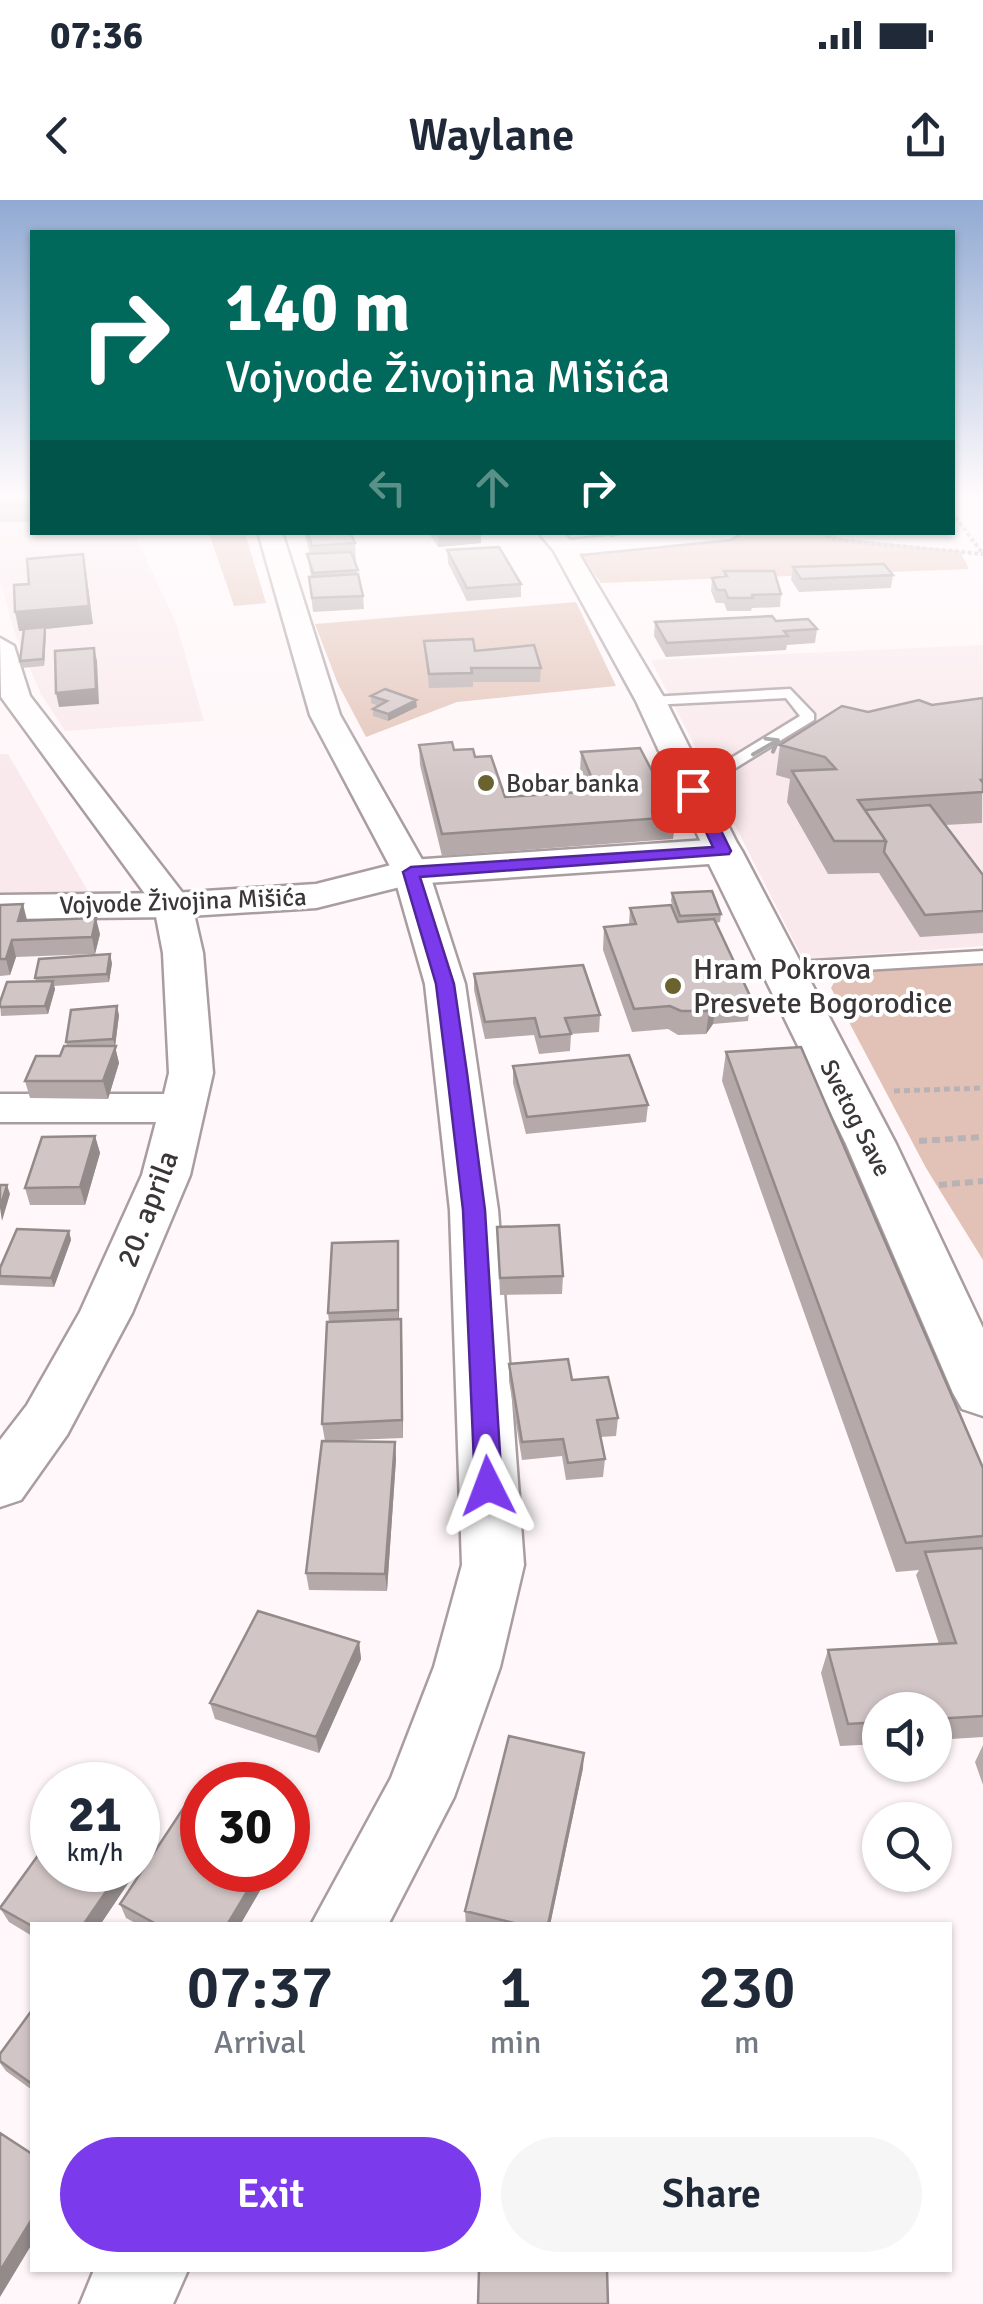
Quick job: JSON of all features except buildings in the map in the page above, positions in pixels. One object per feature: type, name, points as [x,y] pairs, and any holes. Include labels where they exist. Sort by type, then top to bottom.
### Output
[{"type":"street","points":[[290,597],[325,714],[411,872],[445,984],[474,1210],[492,1565],[467,1667],[419,1797],[350,1922]]},
{"type":"street","name":"Svetog Save","points":[[589,597],[650,701],[779,970],[871,1144],[983,1394]]},
{"type":"street","points":[[0,646],[16,697],[172,905]]},
{"type":"street","name":"Vojvode Živojina Mišića","points":[[0,907],[172,905],[316,896],[411,872],[723,851]]},
{"type":"street","name":"20. aprila","points":[[0,1484],[47,1420],[106,1313],[166,1175],[190,1072],[183,954],[172,905]]},
{"type":"street","points":[[0,1108],[182,1108]]},
{"type":"street","points":[[124,2304],[143,2272]]},
{"type":"lane","points":[[650,701],[790,693],[809,718],[693,790]]},
{"type":"lane","points":[[779,970],[983,957]]},
{"type":"path","points":[[845,1093],[983,1088]]},
{"type":"path","points":[[871,1144],[983,1137]]},
{"type":"shaded area","points":[[5,597],[164,597],[176,623],[204,721],[65,731],[41,694],[15,634]]},
{"type":"shaded area","points":[[231,597],[264,597],[266,603],[234,606]]},
{"type":"shaded area","points":[[576,602],[616,686],[457,702],[366,737],[338,684],[315,624]]},
{"type":"shaded area","points":[[983,645],[983,946],[803,959],[651,660]]},
{"type":"shaded area","points":[[0,754],[8,754],[89,893],[81,898],[0,898]]},
{"type":"shaded area","points":[[983,960],[983,1260],[926,1168],[831,988],[836,979],[871,969]]},
{"type":"place","name":"Bobar banka","points":[[486,783]]},
{"type":"place","name":"Hram Pokrova Presvete Bogorodice","points":[[673,986]]},
{"type":"route","points":[[488,1486],[474,1210],[457,1073],[445,984],[411,872],[723,851],[693,790]]}]
